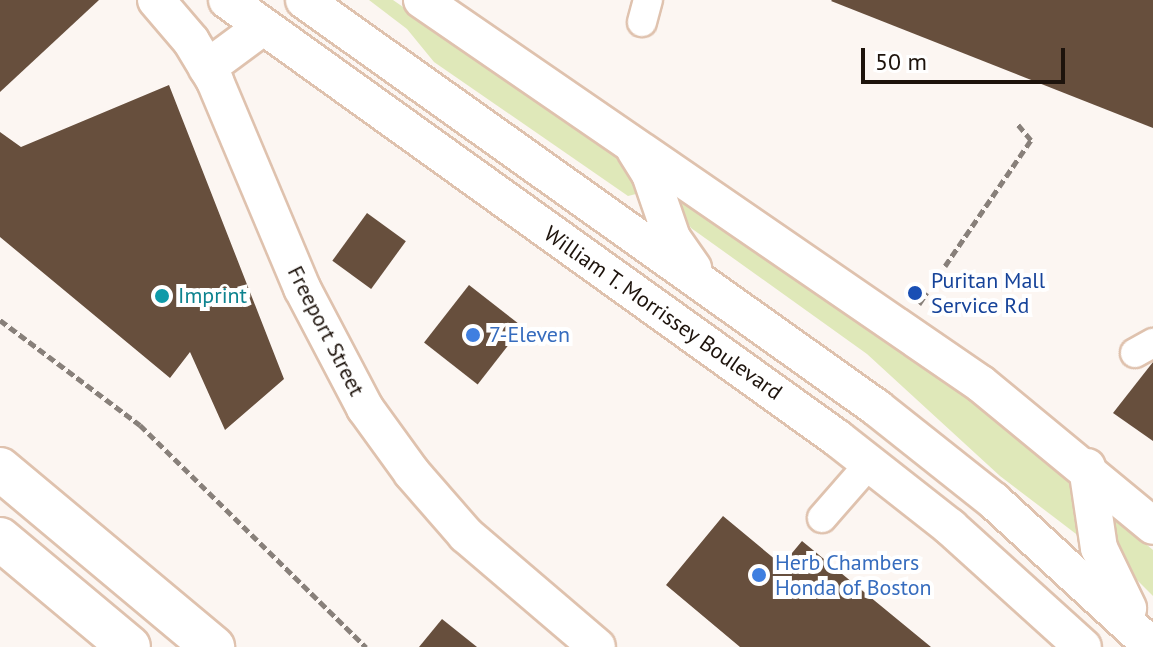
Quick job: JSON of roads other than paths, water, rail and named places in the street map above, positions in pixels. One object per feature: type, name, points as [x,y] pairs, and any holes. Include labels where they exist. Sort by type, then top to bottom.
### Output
[{"type":"highway","points":[[0,469],[213,647]]},
{"type":"highway","points":[[0,498],[178,647]]},
{"type":"highway","points":[[0,539],[129,647]]},
{"type":"highway","points":[[0,573],[89,647]]},
{"type":"main road","name":"Freeport Street","points":[[156,0],[207,68],[302,288],[365,408],[412,473],[466,535],[597,647]]},
{"type":"main road","name":"William T. Morrissey Boulevard","points":[[227,0],[261,28],[870,463],[1083,647]]},
{"type":"main road","points":[[304,0],[716,292],[955,469],[1153,644]]},
{"type":"main road","points":[[336,0],[393,63]]},
{"type":"main road","points":[[422,0],[954,364],[1087,467],[1153,526]]},
{"type":"main road","points":[[207,68],[261,28]]},
{"type":"main road","points":[[629,142],[650,174],[672,238],[716,292]]},
{"type":"main road","points":[[1087,467],[1108,575],[1153,644]]},
{"type":"lane","points":[[822,518],[870,463]]},
{"type":"place","name":"Puritan Mall Service Rd","points":[[915,293]]},
{"type":"place","name":"Imprint","points":[[162,296]]},
{"type":"place","name":"7-Eleven","points":[[473,335]]},
{"type":"place","name":"Herb Chambers Honda of Boston","points":[[759,575]]}]
